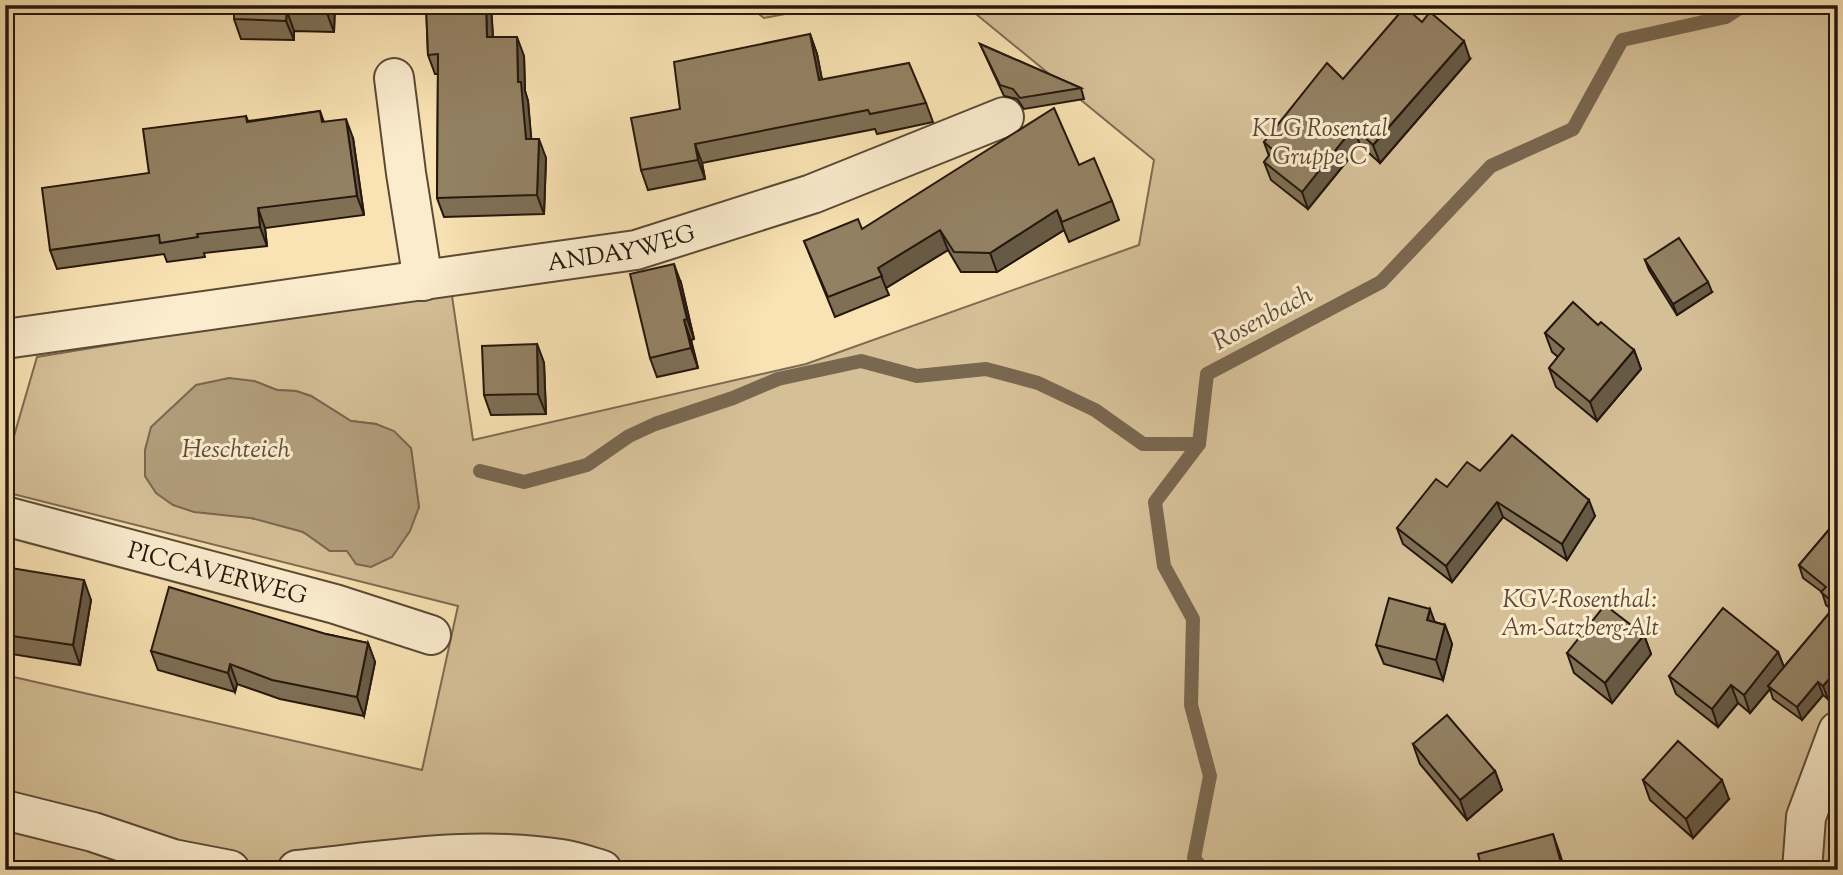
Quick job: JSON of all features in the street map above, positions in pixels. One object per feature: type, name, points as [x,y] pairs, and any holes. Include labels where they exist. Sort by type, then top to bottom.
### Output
[{"type":"street","points":[[5,340],[423,282],[394,78]]},
{"type":"street","name":"ANDAYWEG","points":[[423,282],[636,250],[812,194],[1004,117]]},
{"type":"street","name":"PICCAVERWEG","points":[[5,516],[335,604],[431,635]]},
{"type":"street","points":[[1802,870],[1806,817],[1838,730]]},
{"type":"street","points":[[5,810],[93,832],[173,859],[230,870]]},
{"type":"street","points":[[297,870],[454,854],[518,854],[562,859],[602,870]]},
{"type":"green space","points":[[747,5],[834,5],[764,18]]},
{"type":"green space","points":[[965,5],[1838,5],[1838,870],[5,870],[5,675],[422,770],[458,606],[5,492],[5,467],[37,357],[451,289],[473,440],[806,364],[1139,245],[1154,160]],"holes":[[[254,381],[277,390],[296,391],[311,396],[351,421],[376,424],[411,448],[419,508],[330,551],[307,534],[285,525],[179,507],[156,490],[145,476]]]},
{"type":"water","name":"Heschteich","points":[[229,378],[254,381],[277,390],[296,391],[311,396],[351,421],[376,424],[394,431],[411,448],[419,507],[410,531],[392,557],[371,567],[356,564],[347,551],[330,551],[303,532],[251,518],[194,512],[173,505],[156,493],[145,476],[145,450],[151,427],[196,385]]},
{"type":"building","points":[[234,5],[327,5],[327,13],[287,11],[286,21],[234,19]]},
{"type":"building","points":[[426,5],[486,5],[487,37],[517,37],[518,82],[521,82],[526,139],[539,139],[537,195],[437,198],[438,54],[428,55]]},
{"type":"building","points":[[1405,7],[1422,22],[1430,12],[1464,41],[1373,145],[1354,127],[1302,192],[1264,162],[1273,150],[1264,142],[1327,63],[1343,79]]},
{"type":"building","points":[[810,34],[819,80],[909,63],[926,103],[870,114],[868,110],[695,144],[698,160],[641,170],[631,118],[680,109],[674,62]]},
{"type":"building","points":[[980,44],[1081,88],[1020,98],[1013,89],[1000,85]]},
{"type":"building","points":[[1054,108],[1079,165],[1094,158],[1112,201],[1062,222],[1057,210],[990,253],[954,252],[940,230],[878,268],[882,276],[828,297],[804,241],[858,219],[862,229]]},
{"type":"building","points":[[320,111],[322,122],[346,119],[357,196],[258,208],[260,227],[197,234],[198,237],[160,243],[159,235],[50,250],[42,188],[149,173],[143,129],[246,116],[247,122]]},
{"type":"building","points":[[1679,238],[1708,282],[1673,304],[1645,260]]},
{"type":"building","points":[[674,264],[691,348],[650,358],[630,274]]},
{"type":"building","points":[[1573,302],[1598,325],[1601,322],[1634,350],[1590,402],[1549,368],[1564,349],[1545,333]]},
{"type":"building","points":[[537,344],[538,394],[484,395],[482,346]]},
{"type":"building","points":[[1512,435],[1589,500],[1562,544],[1497,502],[1446,566],[1397,528],[1436,479],[1447,487],[1467,462],[1480,471]]},
{"type":"building","points":[[1838,519],[1838,669],[1823,686],[1818,682],[1797,707],[1768,686],[1836,605],[1821,592],[1826,587],[1799,565]]},
{"type":"building","points":[[5,567],[84,580],[73,645],[5,635]]},
{"type":"building","points":[[169,587],[326,634],[368,643],[357,697],[272,680],[230,664],[228,673],[151,651]]},
{"type":"building","points":[[1389,598],[1430,609],[1427,620],[1445,625],[1436,660],[1376,645]]},
{"type":"building","points":[[1605,605],[1644,635],[1605,683],[1567,653]]},
{"type":"building","points":[[1723,608],[1778,652],[1744,695],[1731,685],[1712,709],[1669,676]]},
{"type":"building","points":[[1447,715],[1495,771],[1460,800],[1413,744]]},
{"type":"building","points":[[1678,741],[1722,780],[1686,819],[1643,780]]},
{"type":"building","points":[[1553,834],[1563,870],[1482,870],[1478,854]]},
{"type":"waterway","name":"Rosenbach","points":[[1203,870],[1194,858],[1210,776],[1191,705],[1193,619],[1164,566],[1155,502],[1199,444],[1207,374],[1381,282],[1491,166],[1573,129],[1622,40],[1726,17],[1744,5]]},
{"type":"waterway","points":[[480,471],[524,482],[587,465],[629,436],[655,424],[733,398],[778,379],[861,361],[917,376],[986,369],[1038,383],[1095,410],[1143,444],[1199,444]]},
{"type":"park label","name":"KLG Rosental Gruppe C","points":[[1320,142]]},
{"type":"park label","name":"KGV-Rosenthal: Am-Satzberg-Alt","points":[[1580,613]]}]
